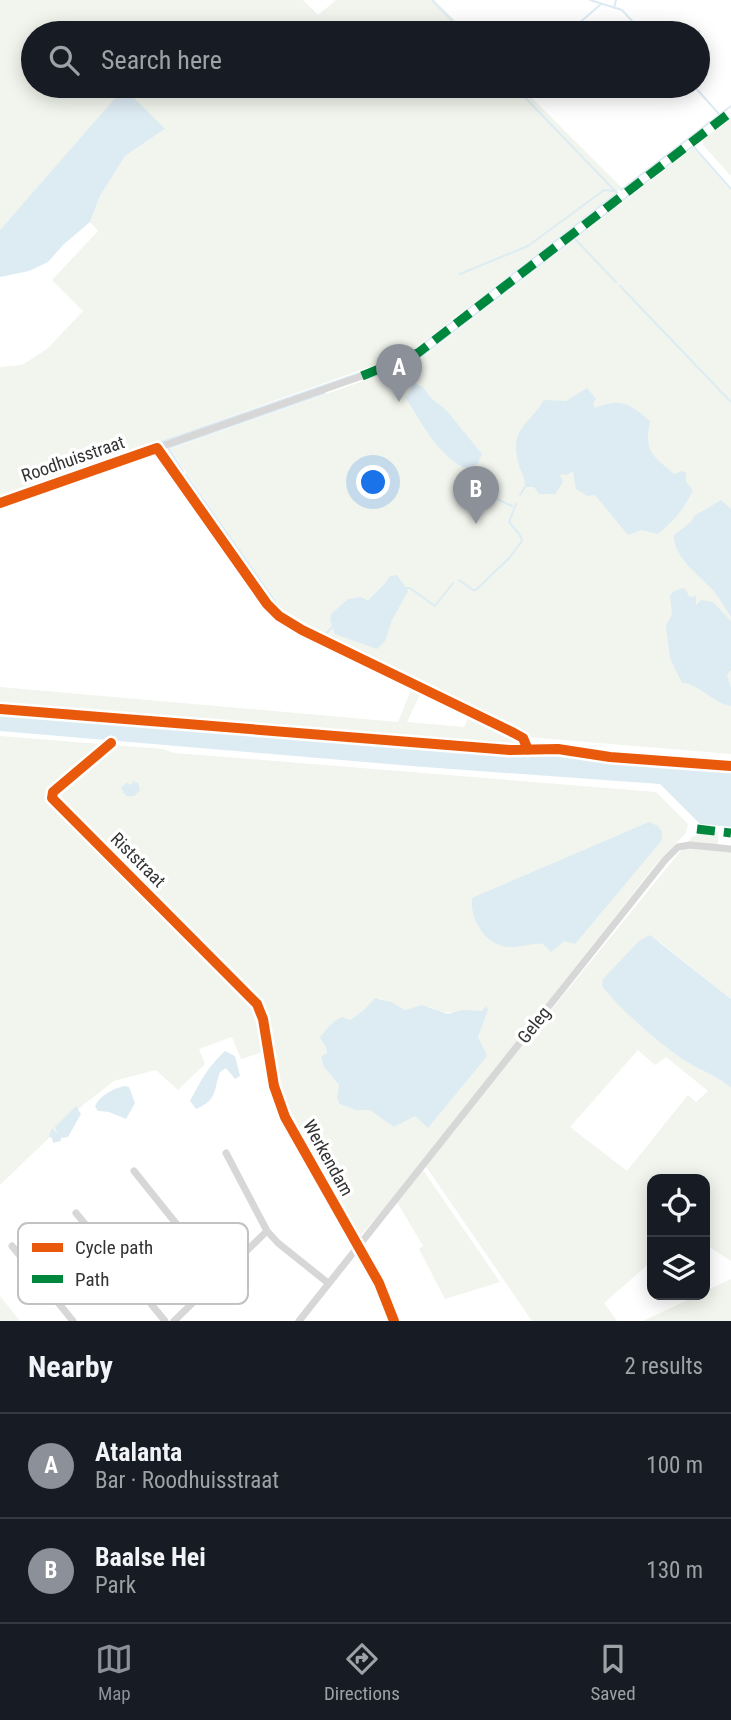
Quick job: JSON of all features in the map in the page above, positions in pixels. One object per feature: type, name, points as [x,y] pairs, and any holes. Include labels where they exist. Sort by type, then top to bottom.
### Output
[{"type":"street","name":"Roodhuisstraat","points":[[0,503],[362,376]]},
{"type":"street","name":"Riststraat","points":[[111,743],[53,792],[52,798],[257,1004]]},
{"type":"street","name":"Geleg","points":[[299,1321],[665,860],[678,847],[690,845],[731,849]]},
{"type":"street","name":"Werkendam","points":[[257,1004],[263,1019],[274,1086],[285,1117],[379,1283],[394,1321]]},
{"type":"street","points":[[226,1153],[267,1231],[328,1283]]},
{"type":"street","points":[[134,1171],[176,1223]]},
{"type":"street","points":[[76,1213],[84,1223]]},
{"type":"street","points":[[248,1249],[267,1231]]},
{"type":"street","points":[[12,1246],[18,1253]]},
{"type":"street","points":[[59,1304],[73,1321]]},
{"type":"street","points":[[151,1304],[165,1321]]},
{"type":"street","points":[[174,1321],[191,1304]]},
{"type":"shaded area","points":[[0,0],[303,0],[318,15],[336,0],[434,0],[456,21],[21,21],[21,98],[116,98],[0,230]]},
{"type":"shaded area","points":[[115,98],[134,98],[165,129],[125,156],[100,196],[90,222],[48,262],[29,271],[0,277],[0,230]]},
{"type":"shaded area","points":[[133,98],[532,98],[622,188],[409,353],[0,498],[0,367],[22,365],[47,349],[83,311],[52,280],[98,231],[90,222],[100,196],[125,156],[164,130]]},
{"type":"shaded area","points":[[731,117],[731,176],[703,145],[702,140]]},
{"type":"shaded area","points":[[693,148],[731,191],[731,754],[527,737],[290,618],[279,607],[170,449],[419,360]]},
{"type":"shaded area","points":[[414,383],[423,387],[431,398],[446,410],[482,454],[478,463],[469,469],[459,465],[433,440],[406,398]]},
{"type":"shaded area","points":[[587,388],[596,399],[593,404],[595,408],[612,403],[625,404],[650,421],[648,440],[652,452],[674,474],[682,471],[686,473],[686,482],[693,490],[678,514],[658,534],[642,530],[628,535],[595,495],[587,496],[576,489],[573,471],[560,475],[563,482],[555,494],[539,494],[534,487],[525,487],[516,451],[518,434],[544,400],[566,401]]},
{"type":"shaded area","points":[[721,500],[731,509],[731,617],[712,589],[682,558],[674,535],[691,522],[694,516]]},
{"type":"shaded area","points":[[397,575],[408,591],[392,620],[385,641],[377,649],[335,634],[330,620],[331,614],[348,599],[361,597],[368,601],[390,576]]},
{"type":"shaded area","points":[[684,588],[690,597],[696,596],[696,605],[701,600],[713,602],[731,621],[731,670],[727,675],[731,688],[731,706],[694,686],[682,683],[670,658],[666,626],[672,614],[670,596],[674,591]]},
{"type":"shaded area","points":[[413,685],[422,690],[407,722],[464,727],[470,714],[521,740],[525,747],[0,705],[0,687],[398,722]]},
{"type":"shaded area","points":[[0,714],[731,769],[731,827],[700,824],[660,784],[0,731]]},
{"type":"shaded area","points":[[0,736],[163,749],[174,753],[656,792],[688,824],[686,833],[656,864],[398,1193],[358,1238],[289,1108],[269,1050],[241,1059],[232,1037],[199,1049],[205,1064],[178,1090],[156,1070],[114,1081],[83,1105],[0,1185]],"holes":[[[662,840],[551,951],[543,944],[509,947]],[[380,998],[405,1010],[431,1007],[442,1012],[482,1011],[478,1037],[483,1050],[424,1122],[414,1115],[394,1127],[370,1109],[356,1110],[337,1098],[339,1085],[322,1065],[321,1057],[327,1054],[326,1047],[350,1020]]]},
{"type":"shaded area","points":[[132,781],[138,783],[140,790],[134,796],[126,796],[121,788],[127,782],[129,785],[133,783]]},
{"type":"shaded area","points":[[649,822],[658,826],[662,832],[662,840],[575,944],[564,941],[551,952],[543,944],[509,947],[492,941],[480,930],[473,914],[472,898]]},
{"type":"shaded area","points":[[704,832],[718,832],[718,846],[731,848],[731,999],[660,942],[602,985],[628,1015],[664,1045],[731,1088],[731,1261],[710,1247],[710,1174],[647,1174],[647,1265],[604,1303],[617,1321],[532,1321],[425,1165],[692,837]],"holes":[[[638,1050],[655,1065],[666,1057],[708,1091],[696,1102],[688,1095],[627,1171],[570,1127]]]},
{"type":"shaded area","points":[[650,935],[731,999],[731,1088],[663,1045],[602,986],[603,979],[639,941]]},
{"type":"shaded area","points":[[375,998],[391,1002],[405,1010],[422,1005],[448,1014],[461,1010],[482,1011],[486,1006],[488,1010],[478,1037],[487,1056],[428,1128],[415,1116],[394,1127],[370,1110],[356,1110],[340,1104],[337,1098],[339,1085],[323,1066],[321,1057],[327,1053],[320,1038],[324,1032],[342,1017],[350,1020]]},
{"type":"shaded area","points":[[225,1051],[235,1056],[240,1076],[235,1079],[226,1068],[220,1072],[211,1098],[196,1109],[190,1101],[209,1068]]},
{"type":"shaded area","points":[[124,1086],[129,1087],[135,1103],[126,1119],[98,1111],[95,1106],[103,1096]]},
{"type":"shaded area","points":[[76,1106],[81,1114],[68,1137],[53,1143],[49,1137],[52,1128],[57,1133],[55,1127]]},
{"type":"shaded area","points":[[423,1170],[500,1282],[445,1299],[419,1249],[423,1246],[397,1202]]},
{"type":"shaded area","points":[[731,1279],[731,1321],[643,1321],[687,1300],[710,1300],[710,1289]]},
{"type":"shaded area","points":[[0,1296],[20,1321],[0,1321]]},
{"type":"waterway","points":[[432,0],[452,21]]},
{"type":"waterway","points":[[590,0],[622,10],[632,21]]},
{"type":"waterway","points":[[614,8],[616,0]]},
{"type":"waterway","points":[[582,21],[601,4]]},
{"type":"waterway","points":[[464,312],[617,193],[526,98]]},
{"type":"waterway","points":[[705,98],[719,114]]},
{"type":"waterway","points":[[621,190],[731,106]]},
{"type":"waterway","points":[[623,200],[693,146],[731,189]]},
{"type":"waterway","points":[[460,274],[528,246],[604,190],[613,191]]},
{"type":"waterway","points":[[369,378],[419,358],[616,206]]},
{"type":"waterway","points":[[574,238],[616,282]]},
{"type":"waterway","points":[[620,286],[731,402]]},
{"type":"waterway","points":[[60,477],[406,357],[461,315]]},
{"type":"waterway","points":[[183,471],[168,448],[325,393]]},
{"type":"waterway","points":[[186,475],[281,610],[294,621]]},
{"type":"waterway","points":[[462,482],[512,506]]},
{"type":"waterway","points":[[520,495],[525,487]]},
{"type":"waterway","points":[[459,580],[476,590],[510,557],[522,541],[509,522],[516,504]]},
{"type":"waterway","points":[[406,588],[410,588],[435,606],[453,583]]},
{"type":"waterway","points":[[314,630],[325,635],[332,627]]},
{"type":"marked path","points":[[362,376],[418,353],[731,112]]},
{"type":"marked path","points":[[697,829],[731,833]]},
{"type":"cycle path","points":[[0,503],[157,448],[267,604],[279,616],[302,630],[514,733],[523,738],[528,750]]},
{"type":"cycle path","points":[[0,709],[510,750],[558,749],[610,757],[731,766]]},
{"type":"cycle path","points":[[111,743],[53,792],[52,798],[257,1004],[263,1019],[274,1086],[285,1117],[379,1283],[394,1321]]},
{"type":"place","name":"Atalanta","points":[[399,402]]},
{"type":"place","name":"Baalse Hei","points":[[476,524]]}]
